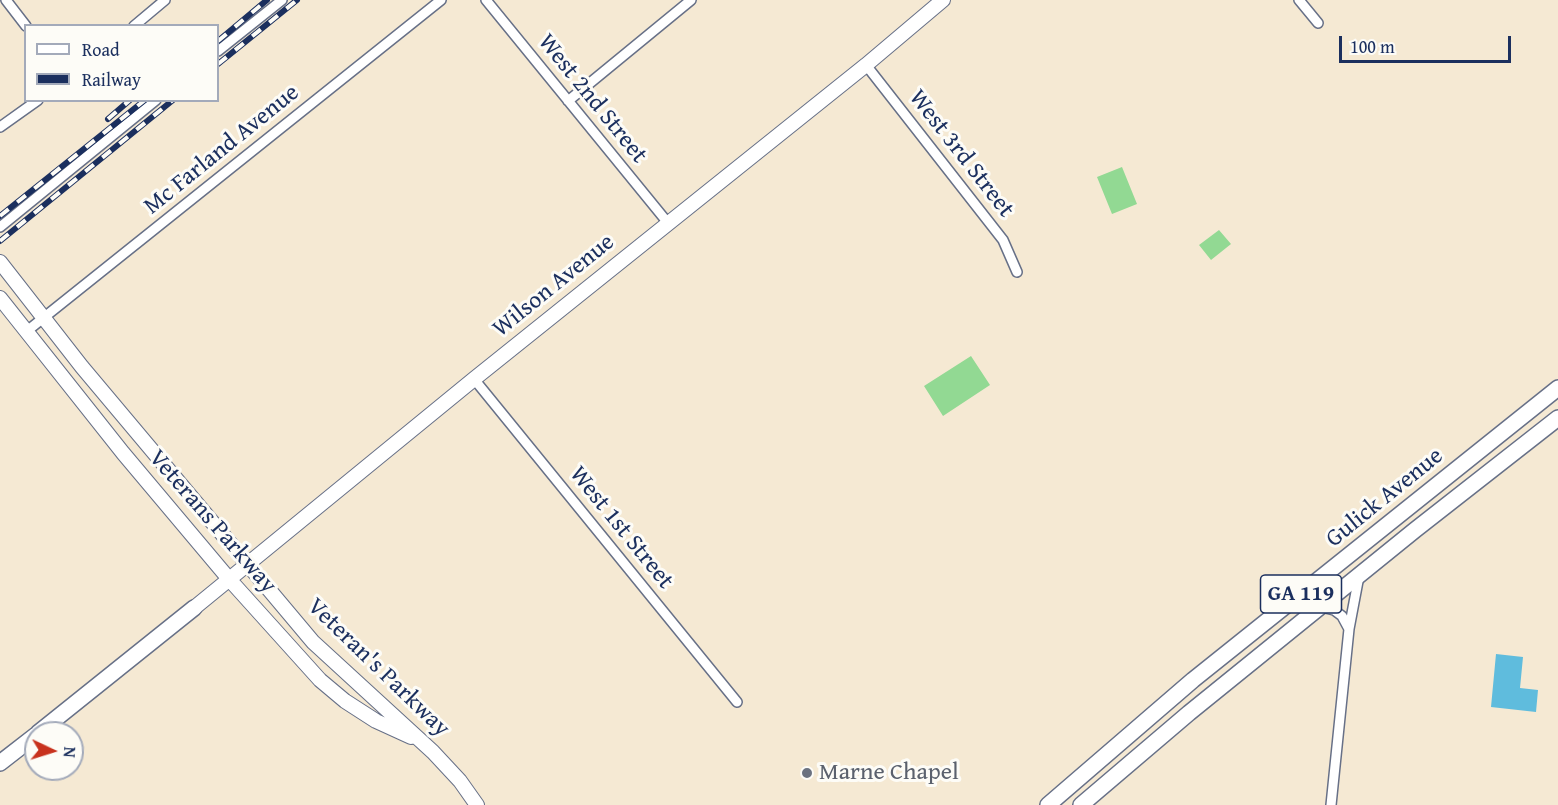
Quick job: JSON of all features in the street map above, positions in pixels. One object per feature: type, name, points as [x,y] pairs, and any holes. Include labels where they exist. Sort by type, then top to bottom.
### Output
[{"type":"main road","name":"Wilson Avenue","points":[[194,608],[866,65],[943,0]]},
{"type":"main road","name":"Veterans Parkway","points":[[0,262],[247,564]]},
{"type":"main road","name":"Veterans Parkway","points":[[0,298],[123,453],[229,579],[321,680],[345,702],[376,721],[421,742]]},
{"type":"main road","name":"Gulick Avenue","points":[[1048,805],[1193,680],[1558,388]]},
{"type":"main road","name":"Gulick Avenue","points":[[1081,805],[1189,713],[1558,418]]},
{"type":"main road","name":"Veteran's Parkway","points":[[247,564],[313,642],[433,752],[460,781],[477,805]]},
{"type":"main road","points":[[53,721],[194,608]]},
{"type":"main road","points":[[0,764],[24,745]]},
{"type":"main road","points":[[460,781],[469,805]]},
{"type":"street","points":[[6,0],[24,24]]},
{"type":"street","points":[[136,24],[165,0]]},
{"type":"street","points":[[219,50],[282,0]]},
{"type":"street","name":"Mc Farland Avenue","points":[[27,332],[441,0]]},
{"type":"street","name":"West 2nd Street","points":[[486,0],[668,223]]},
{"type":"street","points":[[568,100],[691,0]]},
{"type":"street","points":[[1299,0],[1318,23]]},
{"type":"street","name":"West 3rd Street","points":[[866,65],[1003,240],[1017,272]]},
{"type":"street","points":[[0,127],[35,102]]},
{"type":"street","points":[[0,227],[154,102]]},
{"type":"street","name":"West 1st Street","points":[[474,380],[737,702]]},
{"type":"street","points":[[1331,805],[1349,629],[1359,576]]},
{"type":"street","points":[[1321,607],[1334,610],[1342,616],[1349,629]]},
{"type":"green space","points":[[1122,167],[1137,204],[1112,214],[1097,177]]},
{"type":"green space","points":[[1219,230],[1231,244],[1211,260],[1199,245]]},
{"type":"green space","points":[[971,356],[990,385],[943,416],[924,386]]},
{"type":"water","points":[[1496,654],[1523,657],[1520,688],[1538,690],[1536,712],[1491,707]]},
{"type":"railway","points":[[219,40],[267,0]]},
{"type":"railway","points":[[219,63],[297,0]]},
{"type":"railway","points":[[108,119],[128,102]]},
{"type":"railway","points":[[0,216],[142,102]]},
{"type":"railway","points":[[0,241],[171,102]]},
{"type":"place","name":"Marne Chapel","points":[[807,773]]}]
